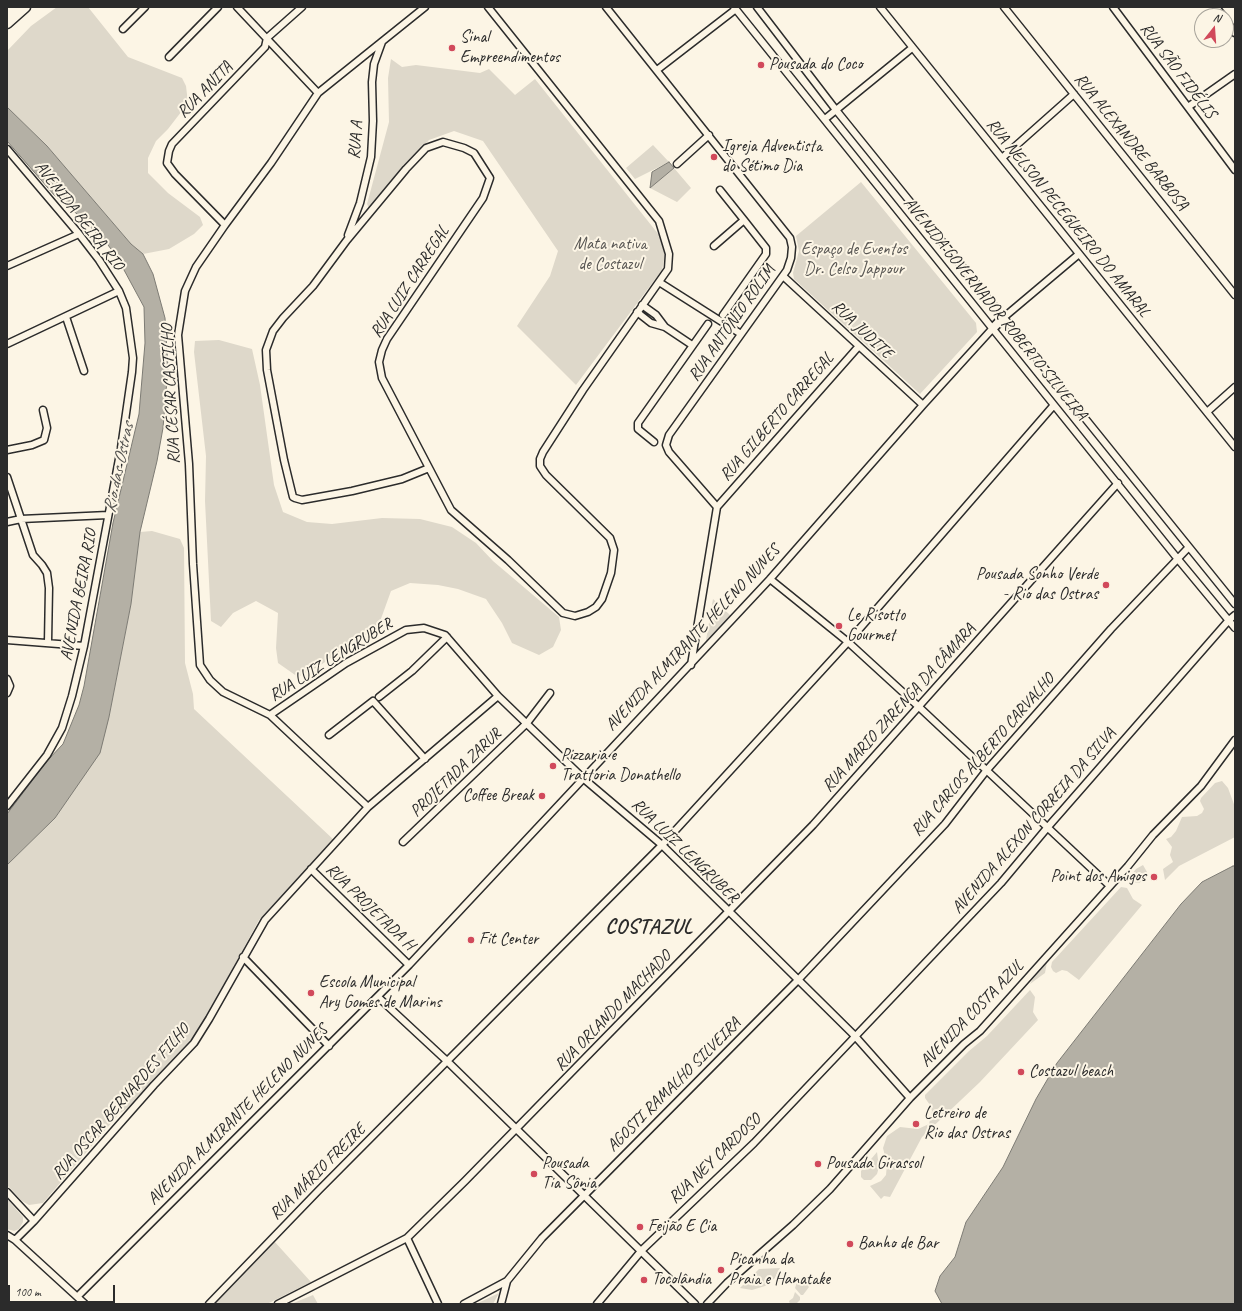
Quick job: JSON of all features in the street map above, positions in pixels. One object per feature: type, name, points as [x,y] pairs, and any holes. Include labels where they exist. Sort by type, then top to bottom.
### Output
[{"type":"highway","points":[[7,13],[14,7]]},
{"type":"highway","points":[[7,23],[25,7]]},
{"type":"street","points":[[123,29],[145,7]]},
{"type":"street","points":[[169,57],[218,7]]},
{"type":"street","points":[[237,7],[318,93]]},
{"type":"street","name":"RUA ANITA","points":[[225,225],[175,174],[167,163],[169,151],[172,144],[265,47],[267,38],[302,7]]},
{"type":"street","name":"RUA CÉSAR CASTILHO","points":[[368,807],[270,715],[223,692],[210,680],[200,665],[198,651],[189,464],[178,335],[185,291],[196,267],[271,163],[318,93],[425,7]]},
{"type":"street","points":[[488,7],[659,221],[669,254],[668,269],[637,312],[651,323],[665,328],[692,346]]},
{"type":"street","name":"RUA ANTÔNIO ROLIM","points":[[606,7],[710,135],[790,238],[792,247],[791,258],[783,276],[670,435],[666,444],[669,452],[717,507]]},
{"type":"street","name":"AVENIDA GOVERNADOR ROBERTO SILVEIRA","points":[[757,7],[836,110],[1188,548],[1235,604]]},
{"type":"street","name":"RUA NELSON PECEGUEIRO DO AMARAL","points":[[880,7],[1235,446]]},
{"type":"street","name":"RUA ALEXANDRE BARBOSA","points":[[1004,7],[1235,295]]},
{"type":"street","name":"RUA SÃO FIDÉLIS","points":[[1113,7],[1235,170]]},
{"type":"street","points":[[657,70],[735,8]]},
{"type":"street","name":"AVENIDA GOVERNADOR ROBERTO SILVEIRA","points":[[735,8],[1054,406],[1235,628]]},
{"type":"street","name":"RUA A","points":[[347,240],[360,202],[371,156],[373,121],[372,82],[374,64],[382,42]]},
{"type":"street","points":[[825,119],[912,48]]},
{"type":"street","points":[[1188,107],[1235,74]]},
{"type":"street","points":[[1002,158],[1074,94]]},
{"type":"street","points":[[677,164],[710,135]]},
{"type":"street","name":"RUA LUIZ CARREGAL","points":[[347,240],[426,148],[443,142],[464,148],[474,153],[490,178],[483,198],[382,350],[379,362],[382,378],[451,510],[508,560],[563,613],[575,616],[588,612],[596,607],[602,599],[611,573],[614,550],[610,538],[546,475],[540,466],[540,459],[583,390],[637,312]]},
{"type":"street","name":"AVENIDA BEIRA RIO","points":[[7,149],[99,260],[119,291],[126,308],[132,342],[132,372],[121,448],[84,646],[62,728],[47,755],[7,806]]},
{"type":"street","points":[[720,190],[763,243],[766,254],[723,315]]},
{"type":"street","points":[[714,246],[744,220]]},
{"type":"street","points":[[7,266],[79,234]]},
{"type":"street","points":[[347,240],[313,286],[276,327],[266,350],[267,370],[284,460],[293,497],[302,500],[352,491],[402,479],[429,468]]},
{"type":"street","points":[[1003,318],[1079,254]]},
{"type":"street","name":"RUA JUDITE","points":[[783,276],[923,405]]},
{"type":"street","points":[[659,282],[741,334]]},
{"type":"street","points":[[7,344],[119,291]]},
{"type":"street","points":[[642,305],[656,315],[665,328]]},
{"type":"street","points":[[66,316],[84,371]]},
{"type":"street","name":"AVENIDA ALMIRANTE HELENO NUNES","points":[[78,1296],[249,1123],[329,1046],[409,965],[691,666],[770,579],[923,405],[1003,318]]},
{"type":"street","points":[[654,442],[638,429],[638,423],[708,324]]},
{"type":"street","name":"RUA GILBERTO CARREGAL","points":[[717,507],[859,346]]},
{"type":"street","points":[[1207,412],[1235,387]]},
{"type":"street","name":"RUA MÁRIO FREIRE","points":[[209,1304],[318,1191],[448,1062],[662,845],[848,642],[1054,406]]},
{"type":"street","points":[[7,450],[32,445],[44,440],[47,428],[44,410]]},
{"type":"street","points":[[7,477],[33,556],[42,565],[47,573],[50,588],[48,642]]},
{"type":"street","name":"RUA MARIO ZARENGA DA CÂMARA","points":[[729,912],[813,825],[920,707],[1118,483]]},
{"type":"street","points":[[691,666],[717,507]]},
{"type":"street","points":[[7,522],[21,519],[108,515]]},
{"type":"street","name":"RUA CARLOS ALBERTO CARVALHO","points":[[798,980],[946,824],[986,771],[1111,629],[1188,548]]},
{"type":"street","points":[[770,579],[848,642],[920,707],[986,771],[1110,886]]},
{"type":"street","name":"AVENIDA ALEXON CORREIA DA SILVA","points":[[854,1035],[1001,883],[1047,828],[1235,615]]},
{"type":"street","name":"RUA LUIZ LENGRUBER","points":[[270,715],[346,663],[406,630],[424,628],[435,630],[447,637],[498,696],[584,779],[662,845],[854,1035],[910,1098]]},
{"type":"street","points":[[379,698],[412,671],[447,637]]},
{"type":"street","points":[[7,640],[84,646]]},
{"type":"street","points":[[7,679],[10,686],[7,693]]},
{"type":"street","name":"PROJETADA ZARUR","points":[[403,842],[527,723],[550,693]]},
{"type":"street","name":"RUA OSCAR BERNARDES FILHO","points":[[15,1240],[34,1221],[154,1084],[194,1043],[210,1019],[243,957],[265,920],[368,807],[498,696]]},
{"type":"street","points":[[328,735],[373,701],[425,759]]},
{"type":"street","name":"AVENIDA COSTA AZUL","points":[[707,1304],[794,1225],[830,1189],[910,1098],[964,1044],[980,1031],[1110,886],[1153,835],[1201,786],[1235,740]]},
{"type":"street","name":"RUA PROJETADA H","points":[[311,869],[409,965]]},
{"type":"street","name":"RUA ORLANDO MACHADO","points":[[278,1304],[407,1238],[518,1129],[729,912]]},
{"type":"street","points":[[243,957],[329,1046]]},
{"type":"street","name":"AGOSTI RAMALHO SILVEIRA","points":[[507,1281],[542,1238],[798,980]]},
{"type":"street","points":[[378,997],[518,1129],[695,1304]]},
{"type":"street","name":"RUA NEY CARDOSO","points":[[597,1304],[642,1250],[754,1143],[854,1035]]},
{"type":"street","points":[[7,1192],[34,1221]]},
{"type":"street","points":[[7,1235],[15,1240],[85,1304]]},
{"type":"street","points":[[407,1238],[438,1304]]},
{"type":"street","points":[[464,1304],[507,1281]]},
{"type":"street","points":[[501,1304],[507,1281]]},
{"type":"green space","points":[[57,7],[88,7],[128,57],[182,78],[186,86],[188,103],[168,129],[156,141],[148,158],[148,173],[168,193],[200,217],[203,225],[194,234],[169,249],[143,254],[131,244],[47,146],[7,107],[7,51],[31,26]]},
{"type":"green space","name":"Mata nativa de Costazul","points":[[391,59],[402,67],[416,65],[480,73],[489,69],[515,95],[535,79],[659,235],[665,255],[662,270],[576,385],[517,326],[550,276],[558,251],[483,141],[454,131],[429,140],[369,208],[367,204],[389,122],[388,78]]},
{"type":"green space","points":[[653,145],[669,162],[635,179],[626,168]]},
{"type":"green space","points":[[674,168],[691,188],[677,202],[650,188]]},
{"type":"green space","name":"Espaço de Eventos Dr. Celso Jappour","points":[[861,182],[976,323],[977,332],[920,394],[794,279],[793,273],[799,251],[796,236]]},
{"type":"green space","points":[[219,340],[252,349],[260,385],[274,485],[283,512],[307,522],[332,524],[382,518],[420,519],[452,527],[476,543],[493,561],[559,617],[561,630],[553,647],[539,655],[512,643],[502,623],[486,599],[458,589],[438,585],[410,583],[391,591],[378,627],[316,668],[298,677],[278,663],[276,648],[278,613],[256,601],[233,613],[221,627],[211,621],[205,501],[206,456],[194,352],[195,341]]},
{"type":"green space","points":[[152,531],[180,539],[184,548],[185,663],[193,694],[194,709],[334,840],[259,920],[202,1025],[189,1043],[132,1105],[119,1114],[43,1203],[29,1205],[22,1201],[7,1185],[7,865],[55,818],[72,792],[109,717],[131,604],[140,532]]},
{"type":"green space","points":[[713,599],[731,616],[705,646]]},
{"type":"green space","points":[[1222,781],[1228,788],[1235,807],[1235,837],[1179,866],[1165,880],[1163,869],[1173,862],[1170,855],[1172,847],[1166,839],[1171,837],[1176,831],[1182,817],[1197,816],[1202,813],[1204,809],[1200,801],[1201,798],[1215,783]]},
{"type":"green space","points":[[1143,865],[1147,872],[1144,880],[1139,883],[1130,882],[1128,879],[1136,869]]},
{"type":"green space","points":[[1121,887],[1127,888],[1133,899],[1142,905],[1079,980],[1067,971],[1062,970],[1056,973],[1053,971],[1051,967],[1052,962]]},
{"type":"green space","points":[[1047,962],[1045,973],[1030,984],[1033,979]]},
{"type":"green space","points":[[1030,990],[1035,997],[1033,1012],[1038,1020],[980,1082],[922,1137],[890,1197],[884,1196],[881,1199],[870,1186],[881,1181],[886,1175],[887,1164],[883,1148],[887,1136],[900,1127],[918,1129],[929,1124],[932,1111],[925,1098],[925,1095],[969,1051],[987,1036]]},
{"type":"green space","points":[[877,1152],[879,1167],[877,1174],[871,1180],[864,1180],[861,1177],[861,1171]]},
{"type":"green space","points":[[7,1199],[23,1217],[23,1222],[19,1229],[14,1231],[7,1229]]},
{"type":"green space","points":[[274,1241],[311,1282],[267,1304],[213,1304]]},
{"type":"green space","points":[[780,1268],[775,1278],[765,1286],[752,1290],[740,1288],[759,1269]]},
{"type":"green space","points":[[798,1279],[803,1280],[809,1287],[803,1295],[801,1295],[795,1288]]},
{"type":"green space","points":[[795,1292],[800,1297],[800,1300],[796,1304],[790,1304],[789,1301],[793,1298]]},
{"type":"green space","points":[[499,1293],[493,1304],[476,1304]]},
{"type":"green space","points":[[313,1295],[318,1304],[291,1304]]},
{"type":"shaded area","points":[[7,107],[47,146],[131,244],[143,254],[153,274],[165,318],[168,368],[163,428],[157,461],[140,532],[131,604],[109,717],[100,753],[55,818],[7,865],[7,814],[47,761],[63,744],[79,705],[84,686],[113,523],[139,414],[145,343],[144,307],[117,257],[108,245],[77,214],[55,196],[7,141]]},
{"type":"shaded area","points":[[669,162],[674,168],[650,188],[652,172]]},
{"type":"shaded area","points":[[1235,866],[1235,1304],[942,1304],[935,1291],[940,1276],[955,1257],[966,1222],[1003,1167],[1036,1099],[1057,1063],[1181,904],[1202,882]]},
{"type":"place","name":"Sinal Empreendimentos","points":[[452,48]]},
{"type":"place","name":"Pousada do Coco","points":[[761,65]]},
{"type":"place","name":"Igreja Adventista do Sétimo Dia","points":[[714,157]]},
{"type":"place","name":"Pousada Sonho Verde - Rio das Ostras","points":[[1106,585]]},
{"type":"place","name":"Le Risotto Gourmet","points":[[839,626]]},
{"type":"place","name":"Pizzaria e Trattoria Donathello","points":[[553,766]]},
{"type":"place","name":"Coffee Break","points":[[542,796]]},
{"type":"place","name":"Point dos Amigos","points":[[1154,877]]},
{"type":"place","name":"Fit Center","points":[[471,940]]},
{"type":"place","name":"Escola Municipal Ary Gomes de Marins","points":[[311,993]]},
{"type":"place","name":"Costazul beach","points":[[1021,1072]]},
{"type":"place","name":"Letreiro de Rio das Ostras","points":[[916,1124]]},
{"type":"place","name":"Pousada Girassol","points":[[818,1164]]},
{"type":"place","name":"Pousada Tia Sônia","points":[[534,1174]]},
{"type":"place","name":"Feijão E Cia","points":[[640,1227]]},
{"type":"place","name":"Banho de Bar","points":[[850,1244]]},
{"type":"place","name":"Picanha da Praia e Hanatake","points":[[721,1270]]},
{"type":"place","name":"Tocolândia","points":[[644,1280]]},
{"type":"district","name":"COSTAZUL","points":[[649,927]]},
{"type":"water label","name":"Rio das Ostras","points":[[119,468]]}]
